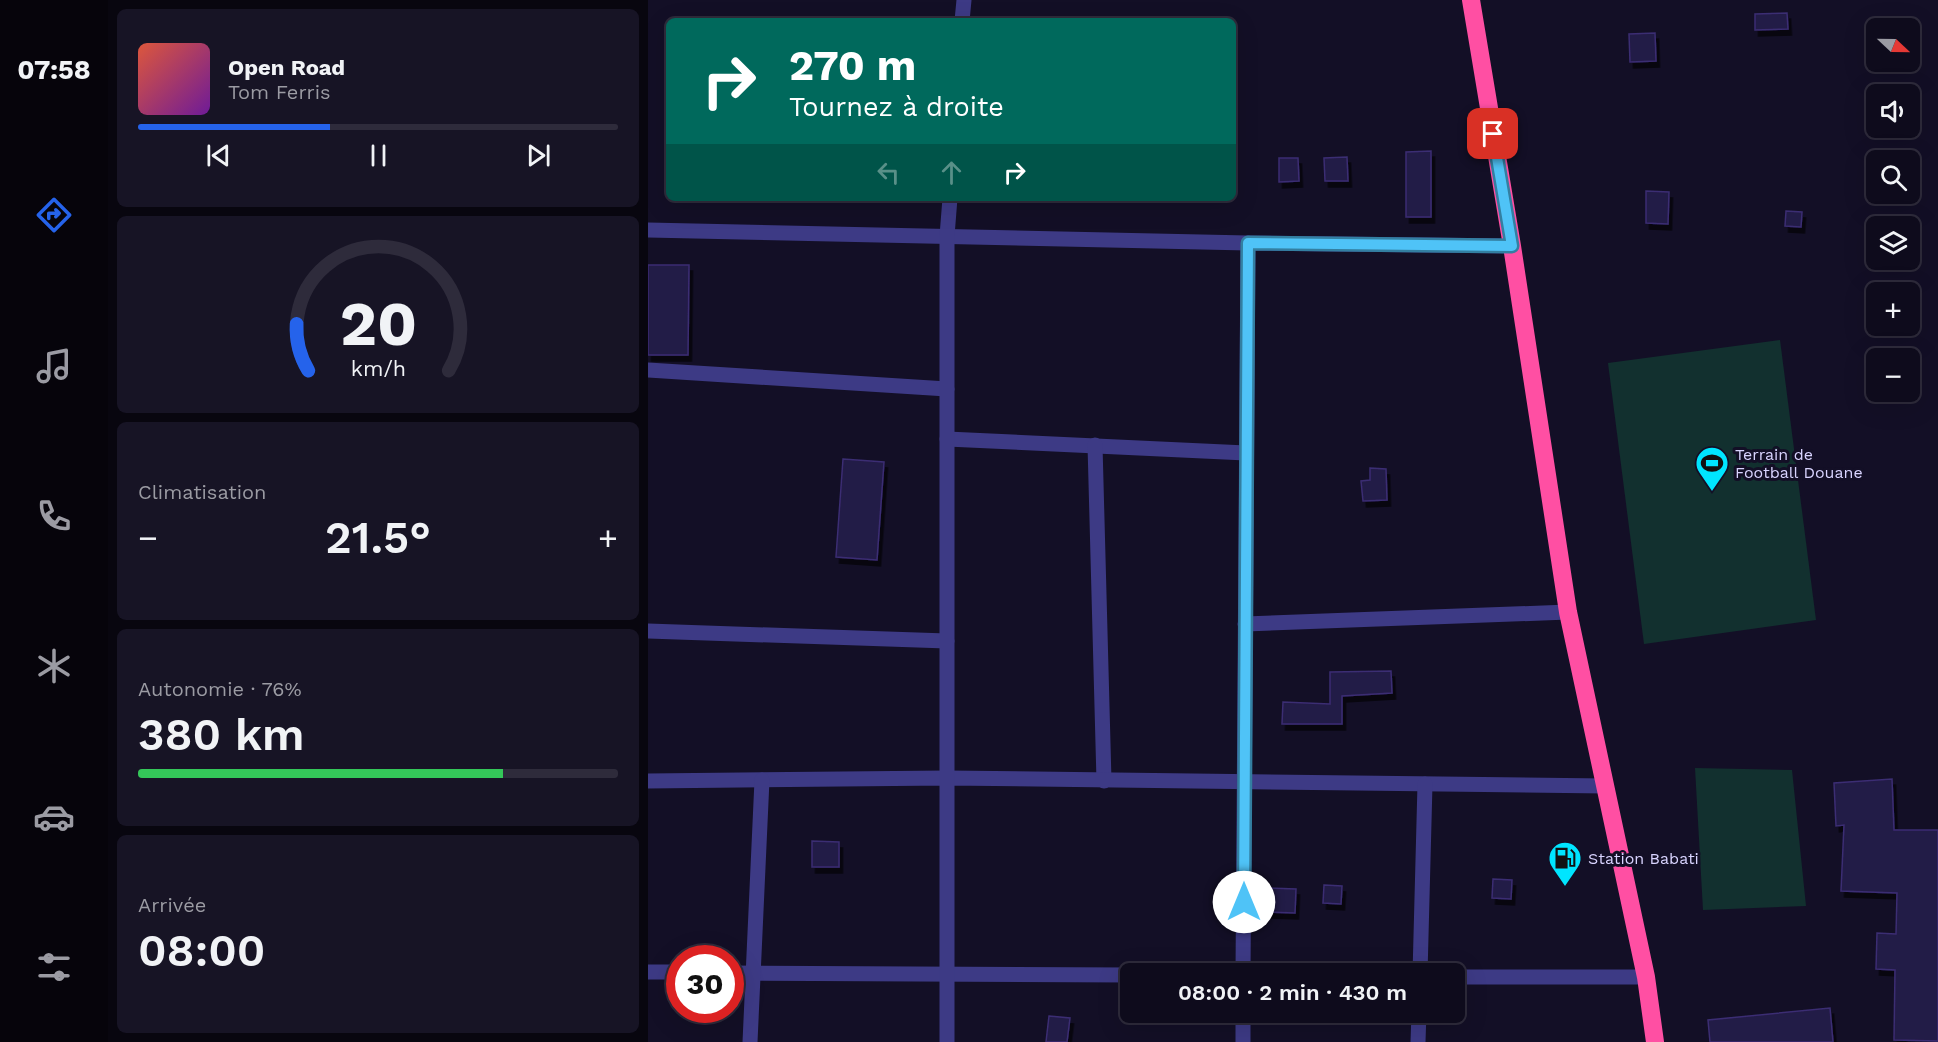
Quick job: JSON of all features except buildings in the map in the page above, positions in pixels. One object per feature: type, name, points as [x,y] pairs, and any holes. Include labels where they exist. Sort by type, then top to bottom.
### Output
[{"type":"highway","points":[[1471,0],[1512,246],[1568,612],[1646,977],[1655,1042]]},
{"type":"street","points":[[962,18],[964,0]]},
{"type":"street","points":[[946,1042],[947,236],[950,201]]},
{"type":"street","points":[[648,230],[1248,243],[1512,246]]},
{"type":"street","points":[[1243,963],[1248,243]]},
{"type":"street","points":[[648,370],[947,389]]},
{"type":"street","points":[[947,439],[1246,453]]},
{"type":"street","points":[[1095,446],[1104,781]]},
{"type":"street","points":[[1245,624],[1568,612]]},
{"type":"street","points":[[648,631],[947,642]]},
{"type":"street","points":[[648,780],[946,778],[1606,786]]},
{"type":"street","points":[[750,1042],[762,780]]},
{"type":"street","points":[[1420,963],[1425,784]]},
{"type":"street","points":[[648,972],[666,972]]},
{"type":"street","points":[[744,973],[1120,975]]},
{"type":"street","points":[[1465,977],[1646,977]]},
{"type":"street","points":[[1243,1023],[1243,1042]]},
{"type":"street","points":[[1418,1042],[1419,1023]]},
{"type":"green space","name":"Terrain de Football Douane","points":[[1780,340],[1816,620],[1644,644],[1608,363]]},
{"type":"green space","points":[[1695,768],[1792,770],[1806,906],[1703,910]]},
{"type":"place","name":"Terrain de Football Douane","points":[[1712,492]]},
{"type":"place","name":"Station Babati","points":[[1565,887]]},
{"type":"route","points":[[1244,902],[1248,243],[1512,246],[1493,134]]}]
